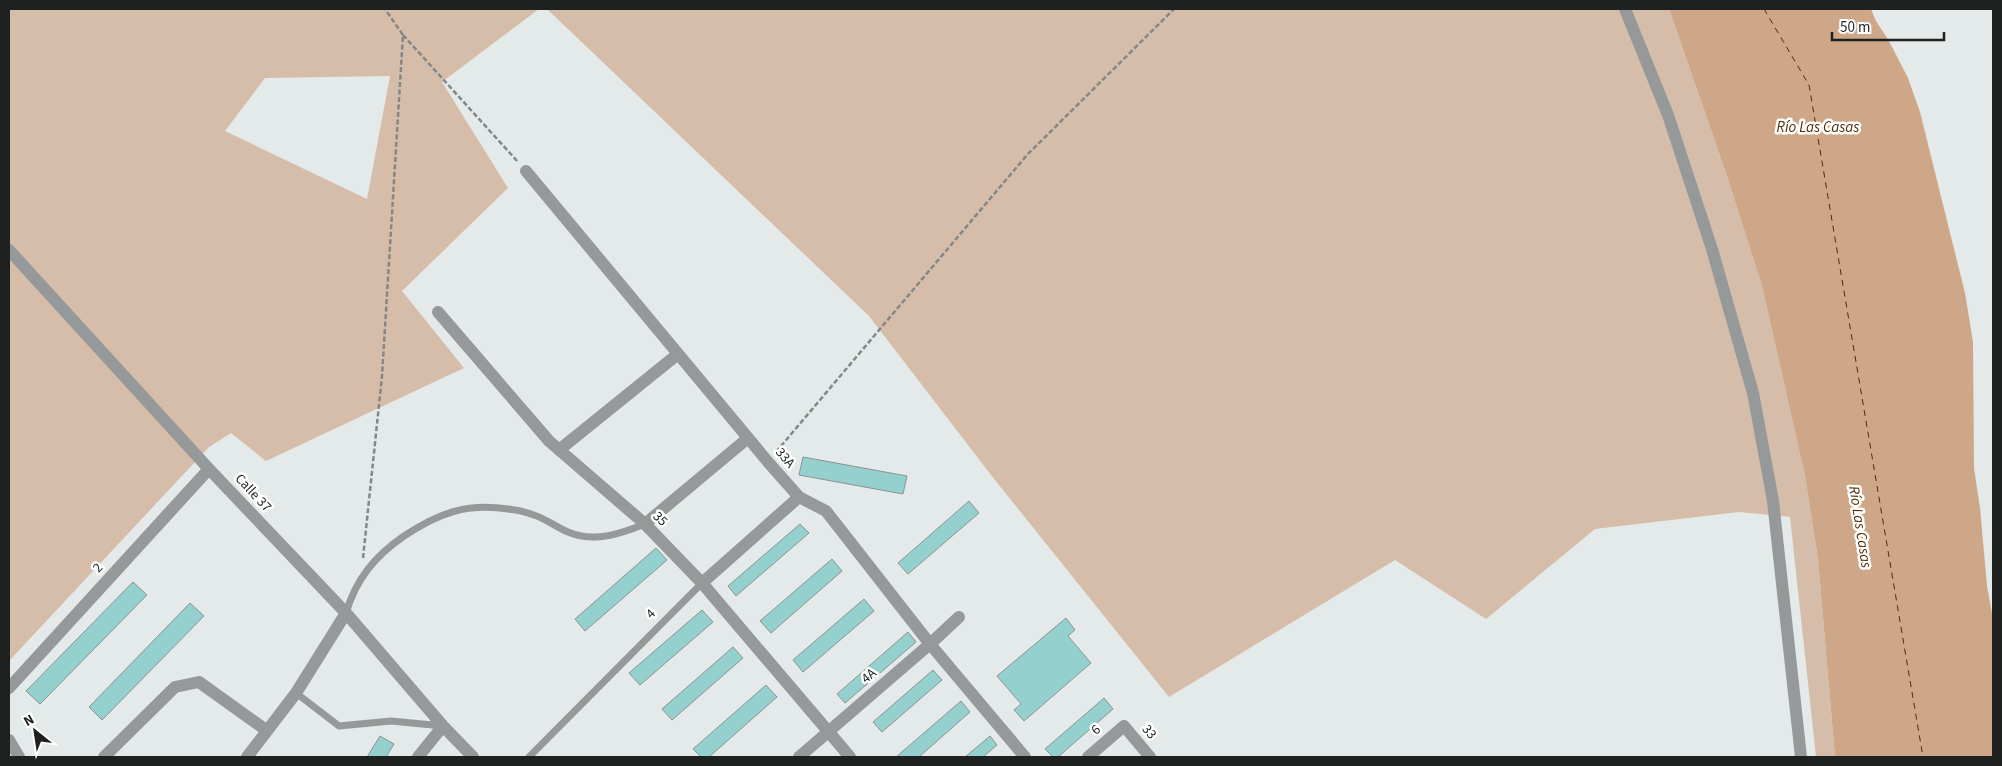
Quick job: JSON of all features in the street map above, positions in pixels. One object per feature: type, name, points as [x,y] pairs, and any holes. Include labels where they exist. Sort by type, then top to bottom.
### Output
[{"type":"street","points":[[1625,9],[1668,115],[1712,249],[1753,393],[1773,501],[1801,757]]},
{"type":"street","name":"33A","points":[[526,171],[768,462],[799,497],[826,511],[930,644],[1025,757]]},
{"type":"street","name":"Calle 37","points":[[9,250],[209,469],[346,613],[443,726],[474,757]]},
{"type":"street","name":"35","points":[[438,312],[549,441],[645,524],[702,583],[850,757]]},
{"type":"street","points":[[559,450],[678,354]]},
{"type":"street","points":[[645,524],[748,438]]},
{"type":"street","name":"2","points":[[9,688],[209,469]]},
{"type":"street","name":"4","points":[[702,583],[799,497]]},
{"type":"street","points":[[247,757],[296,693],[346,613]]},
{"type":"street","name":"4A","points":[[798,757],[959,617]]},
{"type":"street","points":[[104,757],[175,687],[199,682],[266,730]]},
{"type":"street","points":[[418,757],[443,726]]},
{"type":"street","name":"6","points":[[1088,757],[1124,726]]},
{"type":"street","name":"33","points":[[1124,726],[1150,757]]},
{"type":"street","points":[[9,740],[19,757]]},
{"type":"lane","points":[[346,613],[356,586],[367,569],[390,546],[415,529],[446,514],[468,507],[498,508],[534,514],[567,532],[586,537],[611,536],[645,524]]},
{"type":"lane","name":"4","points":[[529,757],[702,583]]},
{"type":"lane","points":[[296,693],[339,726],[391,721],[443,726]]},
{"type":"path","points":[[386,9],[403,35],[526,171]]},
{"type":"path","points":[[768,462],[1027,155],[1174,9]]},
{"type":"path","points":[[367,569],[362,555],[382,376],[403,35]]},
{"type":"shaded area","points":[[9,9],[539,9],[442,82],[508,188],[402,291],[464,368],[266,461],[231,433],[209,447],[9,661]],"holes":[[[390,76],[367,199],[225,131],[265,78]]]},
{"type":"shaded area","points":[[547,9],[1669,9],[1727,176],[1762,286],[1805,476],[1818,559],[1835,757],[1816,757],[1790,517],[1739,512],[1595,529],[1486,619],[1395,560],[1169,697],[991,475],[869,316]]},
{"type":"water","name":"Río Las Casas","points":[[1669,9],[1871,9],[1908,78],[1920,112],[1965,293],[1973,342],[1974,468],[1980,508],[1987,586],[1993,619],[1993,757],[1835,757],[1818,559],[1805,476],[1762,286],[1727,176]]},
{"type":"building","points":[[803,457],[907,476],[903,494],[799,475]]},
{"type":"building","points":[[969,501],[979,513],[908,574],[898,563]]},
{"type":"building","points":[[800,524],[809,533],[736,596],[728,586]]},
{"type":"building","points":[[656,548],[667,560],[585,631],[575,619]]},
{"type":"building","points":[[832,559],[842,571],[771,633],[760,621]]},
{"type":"building","points":[[133,582],[147,595],[40,704],[26,691]]},
{"type":"building","points":[[864,599],[874,611],[803,672],[793,660]]},
{"type":"building","points":[[190,603],[204,616],[102,720],[89,707]]},
{"type":"building","points":[[702,610],[713,622],[640,685],[629,673]]},
{"type":"building","points":[[1066,618],[1075,630],[1068,636],[1091,663],[1024,721],[1014,710],[1021,704],[997,676]]},
{"type":"building","points":[[908,632],[916,642],[845,703],[837,694]]},
{"type":"building","points":[[733,647],[743,658],[672,720],[662,709]]},
{"type":"building","points":[[933,670],[942,680],[882,732],[873,722]]},
{"type":"building","points":[[766,685],[777,697],[709,757],[701,757],[693,749]]},
{"type":"building","points":[[1104,698],[1113,709],[1058,757],[1053,757],[1045,749]]},
{"type":"building","points":[[961,701],[970,712],[919,757],[896,757]]},
{"type":"building","points":[[380,736],[394,744],[386,757],[367,757]]},
{"type":"building","points":[[990,736],[997,745],[983,757],[965,757]]},
{"type":"ferry route","points":[[1764,9],[1809,85],[1923,757]]}]
